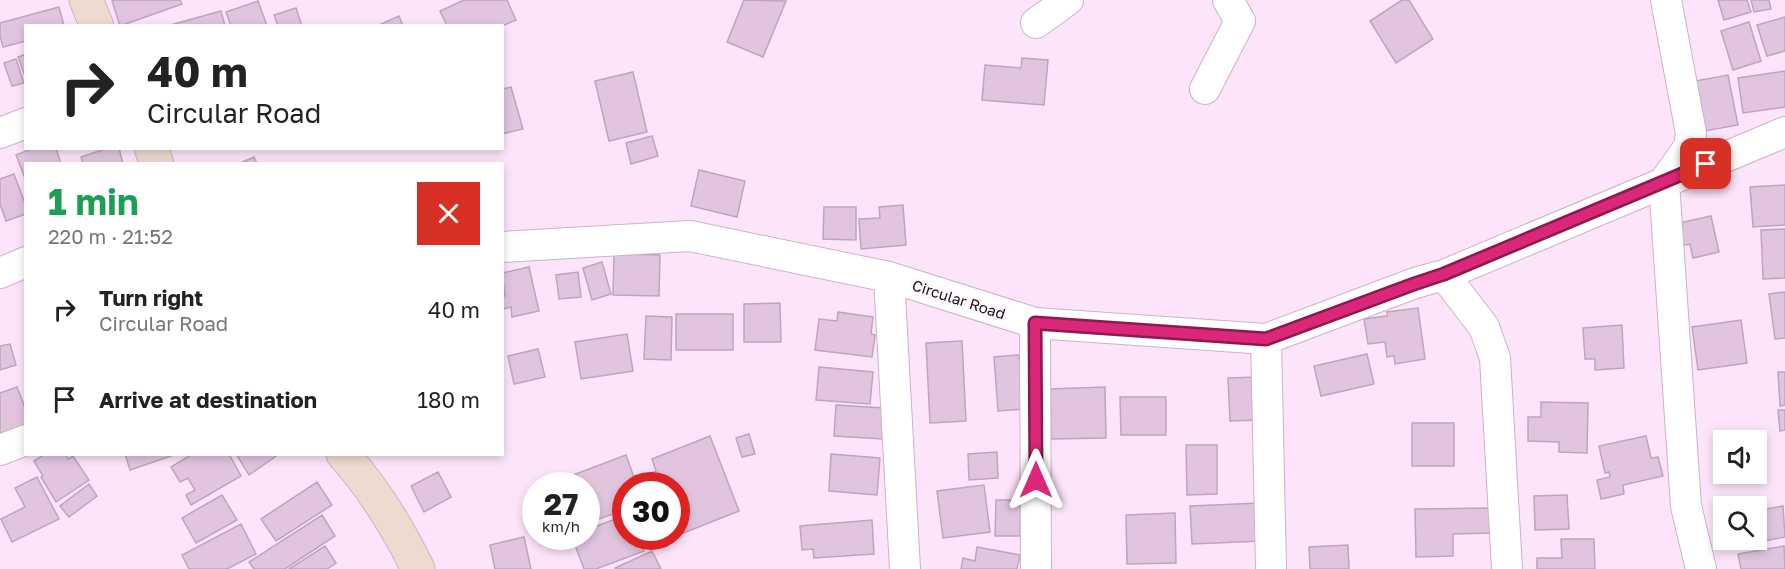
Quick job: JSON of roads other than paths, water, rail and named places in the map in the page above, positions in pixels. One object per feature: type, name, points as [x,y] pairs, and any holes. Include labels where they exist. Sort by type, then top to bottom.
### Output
[{"type":"main road","points":[[86,0],[96,24]]},
{"type":"main road","points":[[345,456],[388,514],[418,569]]},
{"type":"street","points":[[1036,23],[1068,0]]},
{"type":"street","points":[[1204,89],[1240,21],[1228,0]]},
{"type":"street","points":[[1666,0],[1691,133],[1689,147],[1664,183],[1686,506],[1701,569]]},
{"type":"street","points":[[0,133],[24,124]]},
{"type":"street","name":"Circular Road","points":[[905,569],[889,277],[1035,323],[1266,339],[1444,274],[1785,132]]},
{"type":"street","points":[[504,247],[690,236],[889,277]]},
{"type":"street","points":[[0,273],[24,263]]},
{"type":"street","points":[[1444,274],[1484,327],[1495,358],[1507,569]]},
{"type":"street","points":[[1035,323],[1036,569]]},
{"type":"street","points":[[1266,339],[1271,569]]},
{"type":"street","points":[[0,450],[24,441]]}]
